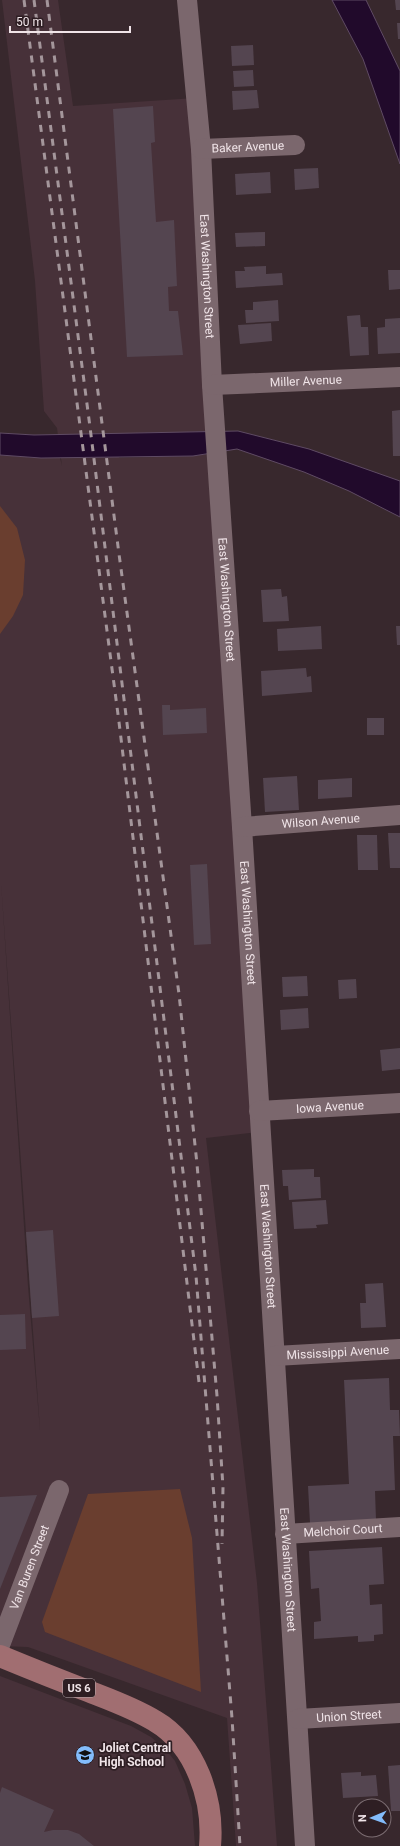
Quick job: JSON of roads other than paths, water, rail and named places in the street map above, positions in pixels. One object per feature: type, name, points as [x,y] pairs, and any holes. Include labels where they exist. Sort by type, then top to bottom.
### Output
[{"type":"main road","name":"US 6","points":[[0,1656],[139,1711],[157,1721],[175,1737],[185,1749],[199,1774],[208,1804],[210,1846]]},
{"type":"street","name":"East Washington Street","points":[[187,0],[201,149],[212,385],[242,826],[305,1846]]},
{"type":"street","name":"Baker Avenue","points":[[201,149],[295,145]]},
{"type":"street","name":"Miller Avenue","points":[[212,385],[400,377]]},
{"type":"street","name":"Wilson Avenue","points":[[242,826],[400,815]]},
{"type":"street","name":"Iowa Avenue","points":[[259,1111],[400,1103]]},
{"type":"street","name":"Mississippi Avenue","points":[[275,1356],[400,1349]]},
{"type":"street","name":"Van Buren Street","points":[[0,1645],[59,1490]]},
{"type":"street","name":"Melchoir Court","points":[[285,1534],[400,1527]]},
{"type":"street","name":"Union Street","points":[[298,1719],[400,1713]]},
{"type":"railway","points":[[24,0],[119,722],[199,1382]]},
{"type":"railway","points":[[34,0],[90,427],[196,1276],[232,1718],[240,1846]]},
{"type":"railway","points":[[47,0],[119,554],[179,994],[197,1164],[217,1396],[223,1487],[222,1544]]},
{"type":"place","name":"Joliet Central High School","points":[[85,1755]]}]
